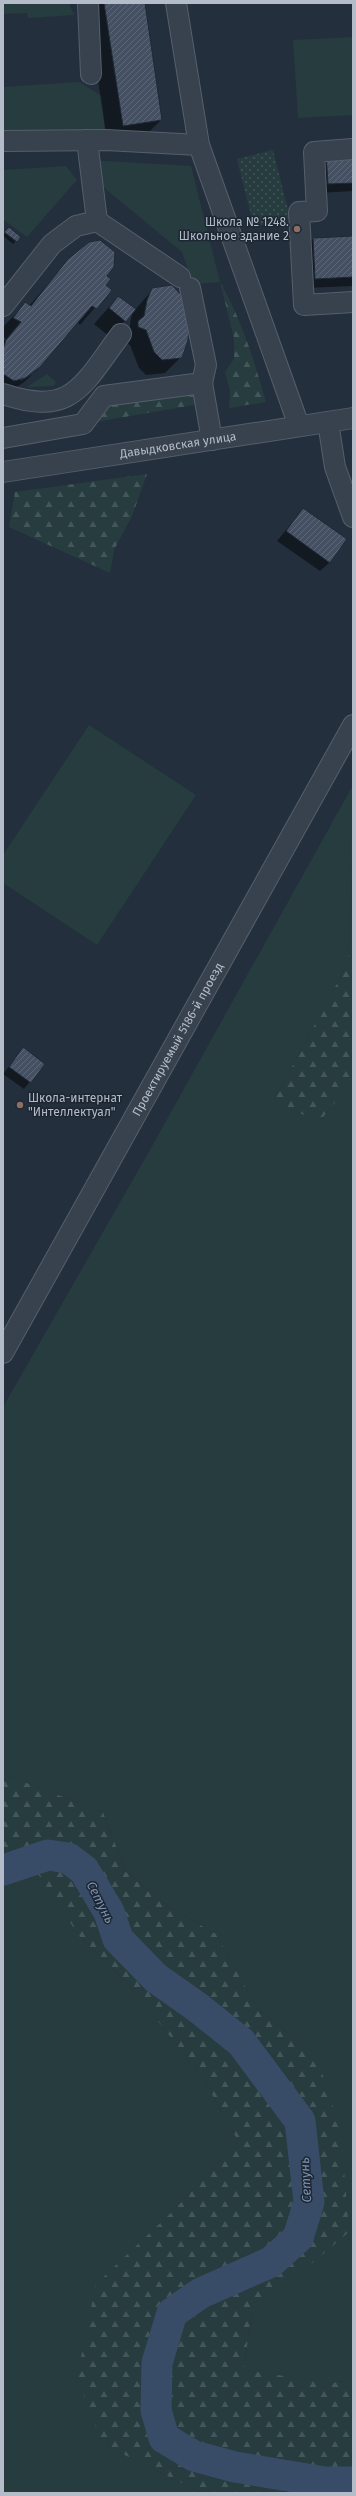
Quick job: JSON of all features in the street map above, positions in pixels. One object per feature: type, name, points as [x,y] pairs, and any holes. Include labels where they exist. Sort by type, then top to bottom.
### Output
[{"type":"street","points":[[88,3],[91,74]]},
{"type":"street","points":[[176,3],[199,145],[299,426]]},
{"type":"street","points":[[3,141],[87,140],[199,145]]},
{"type":"street","points":[[87,140],[97,221]]},
{"type":"street","points":[[353,150],[314,152],[317,211],[299,212],[304,305],[353,302]]},
{"type":"street","points":[[3,306],[52,244],[76,226],[97,221],[185,282],[206,365],[202,383],[212,440]]},
{"type":"street","points":[[3,394],[20,400],[45,403],[68,397],[82,385],[121,334]]},
{"type":"street","points":[[3,438],[83,424],[104,396],[202,383]]},
{"type":"street","name":"Давыдковская улица","points":[[3,472],[353,418]]},
{"type":"street","points":[[328,422],[346,474],[353,516]]},
{"type":"street","name":"Проектируемый 5186-й проезд","points":[[3,1353],[353,725]]},
{"type":"green space","points":[[3,3],[69,3],[74,15],[28,18],[27,13],[3,14]]},
{"type":"green space","points":[[353,37],[353,115],[298,118],[293,40]]},
{"type":"green space","points":[[79,82],[102,96],[106,140],[3,141],[3,87]]},
{"type":"green space","points":[[273,150],[290,218],[254,227],[237,159]]},
{"type":"green space","points":[[89,160],[191,166],[220,282],[193,284],[182,252],[91,177]]},
{"type":"green space","points":[[66,166],[77,180],[27,237],[4,220],[3,170]]},
{"type":"green space","points":[[220,282],[241,326],[266,402],[229,408],[230,391],[225,372],[234,359],[234,338]]},
{"type":"green space","points":[[47,374],[56,382],[54,386],[27,387]]},
{"type":"green space","points":[[202,383],[206,403],[83,424],[104,396]]},
{"type":"green space","points":[[147,474],[132,516],[114,550],[110,573],[9,527],[15,492]]},
{"type":"green space","points":[[89,725],[196,795],[97,945],[3,883],[3,855]]},
{"type":"green space","points":[[353,785],[353,828],[349,839],[352,896],[348,963],[274,1100],[320,1121],[353,1080],[353,2380],[331,2383],[244,2371],[251,2315],[349,2231],[316,2054],[259,2011],[216,1934],[167,1906],[126,1872],[103,1812],[3,1774],[3,1407],[151,1148]]},
{"type":"green space","points":[[353,828],[353,1080],[320,1121],[283,1107],[274,1100],[348,963],[352,896],[349,839]]},
{"type":"green space","points":[[3,1774],[103,1812],[126,1872],[167,1906],[216,1934],[259,2011],[316,2054],[341,2131],[349,2232],[251,2315],[244,2370],[331,2383],[353,2380],[353,2493],[202,2493],[102,2444],[77,2376],[96,2284],[174,2210],[238,2141],[204,2080],[132,1988],[79,1936],[36,1871],[3,1882]]},
{"type":"green space","points":[[36,1870],[79,1936],[132,1988],[204,2080],[238,2141],[174,2210],[102,2444],[202,2493],[3,2493],[3,1882]]},
{"type":"building","points":[[104,3],[145,3],[162,120],[123,126]]},
{"type":"building","points":[[353,152],[353,183],[328,184],[326,153]]},
{"type":"building","points":[[9,227],[21,237],[17,242],[4,232]]},
{"type":"building","points":[[353,236],[353,277],[315,279],[313,238]]},
{"type":"building","points":[[100,240],[115,252],[114,267],[107,276],[111,279],[106,285],[112,290],[97,309],[92,306],[40,367],[25,378],[14,381],[3,374],[3,349],[6,340],[21,322],[13,318],[25,302],[31,306],[68,259],[89,242]]},
{"type":"building","points":[[172,285],[181,295],[189,328],[188,340],[182,358],[162,360],[154,352],[146,330],[138,327],[138,321],[144,316],[147,300],[152,288]]},
{"type":"building","points":[[118,296],[136,309],[126,322],[109,308]]},
{"type":"building","points":[[303,508],[347,539],[330,563],[286,531]]},
{"type":"building","points":[[23,1047],[45,1064],[31,1083],[9,1067]]},
{"type":"waterway","name":"Сетунь","points":[[3,1870],[48,1855],[68,1858],[84,1870],[109,1912],[118,1939],[156,1978],[197,2007],[241,2042],[300,2121],[309,2202],[298,2238],[271,2262],[201,2293],[172,2313],[157,2363],[156,2410],[164,2438],[194,2456],[235,2467],[325,2482],[353,2482]]},
{"type":"place","name":"Школа № 1248. Школьное здание 2","points":[[297,229]]},
{"type":"place","name":"Школа-интернат \"Интеллектуал\"","points":[[20,1105]]}]
